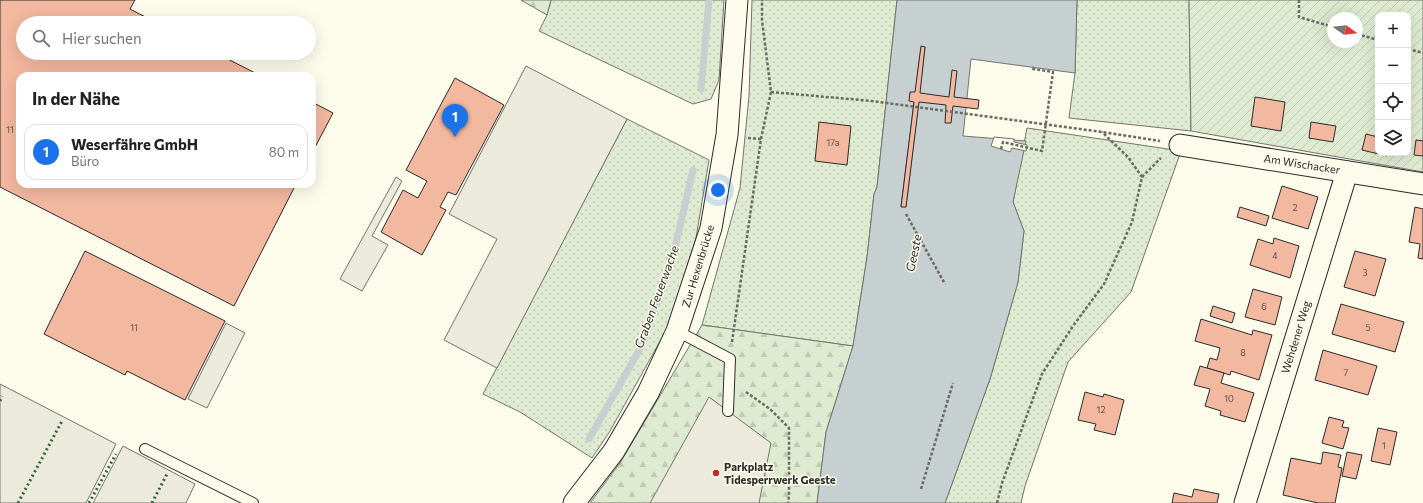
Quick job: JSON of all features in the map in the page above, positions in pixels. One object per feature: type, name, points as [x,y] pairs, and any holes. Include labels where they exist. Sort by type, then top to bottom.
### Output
[{"type":"street","name":"Zur Hexenbrücke","points":[[574,503],[614,451],[648,394],[677,331],[711,228],[727,135],[737,0]]},
{"type":"street","name":"Am Wischacker","points":[[1180,145],[1423,184]]},
{"type":"street","name":"Wehdener Weg","points":[[1245,503],[1347,172]]},
{"type":"lane","points":[[677,331],[730,359],[728,411]]},
{"type":"lane","points":[[145,449],[253,503]]},
{"type":"path","points":[[730,359],[761,139],[771,92],[762,20],[762,0]]},
{"type":"path","points":[[1299,0],[1299,17],[1327,25]]},
{"type":"path","points":[[1363,36],[1375,39]]},
{"type":"path","points":[[1411,50],[1423,53]]},
{"type":"path","points":[[1001,149],[1003,142],[1042,151],[1052,72],[1032,69],[1033,66]]},
{"type":"path","points":[[771,92],[872,101],[974,114],[1102,132],[1180,145]]},
{"type":"path","points":[[1102,132],[1128,158],[1142,177]]},
{"type":"path","points":[[997,503],[1002,483],[1042,374],[1073,326],[1104,284],[1132,222],[1142,177],[1166,154],[1180,145]]},
{"type":"path","points":[[906,214],[945,284]]},
{"type":"path","points":[[729,380],[770,408],[789,428],[788,503]]},
{"type":"path","points":[[922,489],[953,383]]},
{"type":"green space","points":[[521,0],[551,0],[547,15]]},
{"type":"green space","points":[[551,0],[724,0],[719,80],[711,99],[693,104],[539,31],[547,15]]},
{"type":"green space","points":[[752,0],[897,0],[877,187],[874,194],[867,257],[853,346],[702,325],[740,188],[749,96]]},
{"type":"green space","points":[[1077,0],[1189,0],[1191,131],[1069,118],[1075,73]]},
{"type":"green space","points":[[1189,0],[1423,0],[1423,172],[1191,131]]},
{"type":"green space","points":[[627,119],[709,160],[696,238],[669,325],[610,431],[592,458],[520,412],[483,394]]},
{"type":"green space","points":[[1027,128],[1181,151],[1131,292],[1068,362],[1025,486],[1021,503],[945,503],[990,379],[1018,282],[1024,231],[1013,202]]},
{"type":"green space","points":[[702,325],[853,346],[826,432],[817,503],[590,503],[620,463]]},
{"type":"shaded area","points":[[526,66],[627,119],[497,368],[444,340],[497,239],[449,214]]},
{"type":"shaded area","points":[[396,177],[402,181],[372,236],[388,245],[362,291],[340,279]]},
{"type":"shaded area","points":[[226,323],[245,333],[207,408],[188,399]]},
{"type":"shaded area","points":[[0,384],[116,444],[86,503],[0,503]]},
{"type":"shaded area","name":"Parkplatz Tidesperrwerk Geeste","points":[[709,397],[771,443],[759,503],[650,503]]},
{"type":"shaded area","points":[[123,446],[195,484],[186,503],[93,503]]},
{"type":"water","name":"Geeste","points":[[897,0],[1077,0],[1075,73],[971,59],[963,136],[1026,141],[1013,202],[1024,231],[1018,282],[990,379],[945,503],[817,503],[826,432],[853,346],[867,257],[874,194],[877,187]],"holes":[[[921,47],[925,47],[906,207],[901,206]]]},
{"type":"pier","points":[[994,137],[1014,139],[1014,142],[1027,145],[1026,151],[1012,148],[1010,152],[991,146]]},
{"type":"building","points":[[0,0],[135,0],[130,9],[144,16],[16,16],[16,60],[230,60],[253,72],[16,72],[16,188],[294,188],[234,306],[0,187]]},
{"type":"building","points":[[921,46],[925,47],[920,93],[949,97],[952,70],[957,71],[954,97],[979,100],[978,109],[953,106],[951,123],[945,123],[946,105],[919,102],[906,207],[901,207],[914,102],[909,101],[910,92],[915,92]]},
{"type":"building","points":[[455,78],[504,105],[456,195],[448,192],[440,207],[446,210],[422,255],[381,232],[403,190],[418,198],[427,181],[406,170]]},
{"type":"building","points":[[1255,97],[1285,102],[1281,131],[1251,126]]},
{"type":"building","points":[[316,104],[333,113],[316,145]]},
{"type":"building","points":[[819,122],[851,126],[847,165],[815,161]]},
{"type":"building","points":[[1311,122],[1336,126],[1333,142],[1309,138]]},
{"type":"building","points":[[1366,134],[1375,136],[1375,153],[1362,150]]},
{"type":"building","points":[[1416,140],[1423,141],[1423,156],[1414,155]]},
{"type":"building","points":[[1282,186],[1318,197],[1308,229],[1272,218]]},
{"type":"building","points":[[1240,207],[1269,216],[1266,226],[1237,217]]},
{"type":"building","points":[[1415,207],[1423,209],[1423,259],[1418,258],[1420,244],[1409,242]]},
{"type":"building","points":[[1274,238],[1299,246],[1290,278],[1250,265],[1258,239],[1273,244]]},
{"type":"building","points":[[85,251],[225,321],[185,400],[127,371],[125,375],[44,334]]},
{"type":"building","points":[[1355,251],[1386,259],[1375,296],[1344,287]]},
{"type":"building","points":[[1253,289],[1282,297],[1275,325],[1245,317]]},
{"type":"building","points":[[1341,304],[1404,322],[1395,352],[1332,334]]},
{"type":"building","points":[[1213,306],[1235,313],[1232,323],[1210,316]]},
{"type":"building","points":[[1201,319],[1252,335],[1253,330],[1272,335],[1259,380],[1231,371],[1230,375],[1207,368],[1210,358],[1217,360],[1220,348],[1195,341]]},
{"type":"building","points":[[1323,350],[1377,366],[1368,395],[1315,380]]},
{"type":"building","points":[[1200,366],[1224,373],[1221,383],[1254,393],[1245,422],[1220,415],[1221,411],[1205,406],[1210,389],[1194,385]]},
{"type":"building","points":[[1085,392],[1103,397],[1104,394],[1124,400],[1115,435],[1094,430],[1096,424],[1078,420]]},
{"type":"building","points":[[1329,417],[1344,421],[1342,427],[1349,428],[1343,449],[1322,443]]},
{"type":"building","points":[[1378,428],[1397,432],[1390,465],[1371,461]]},
{"type":"building","points":[[1323,452],[1341,455],[1338,467],[1342,468],[1335,503],[1318,503],[1283,495],[1291,458],[1321,464]]},
{"type":"building","points":[[1347,452],[1362,455],[1356,479],[1342,476]]},
{"type":"building","points":[[1194,489],[1219,494],[1217,503],[1172,503],[1174,493],[1192,497]]},
{"type":"waterway","name":"Graben Feuerwache","points":[[701,89],[709,0]]},
{"type":"waterway","name":"Graben Feuerwache","points":[[589,439],[641,347],[672,261],[693,170]]},
{"type":"hedge","points":[[0,401],[2,396]]},
{"type":"hedge","points":[[18,503],[62,421]]},
{"type":"hedge","points":[[89,503],[116,454]]},
{"type":"hedge","points":[[152,503],[167,474]]},
{"type":"place","name":"Weserfähre GmbH","points":[[455,137]]},
{"type":"place","name":"Parkplatz Tidesperrwerk Geeste","points":[[716,473]]}]
